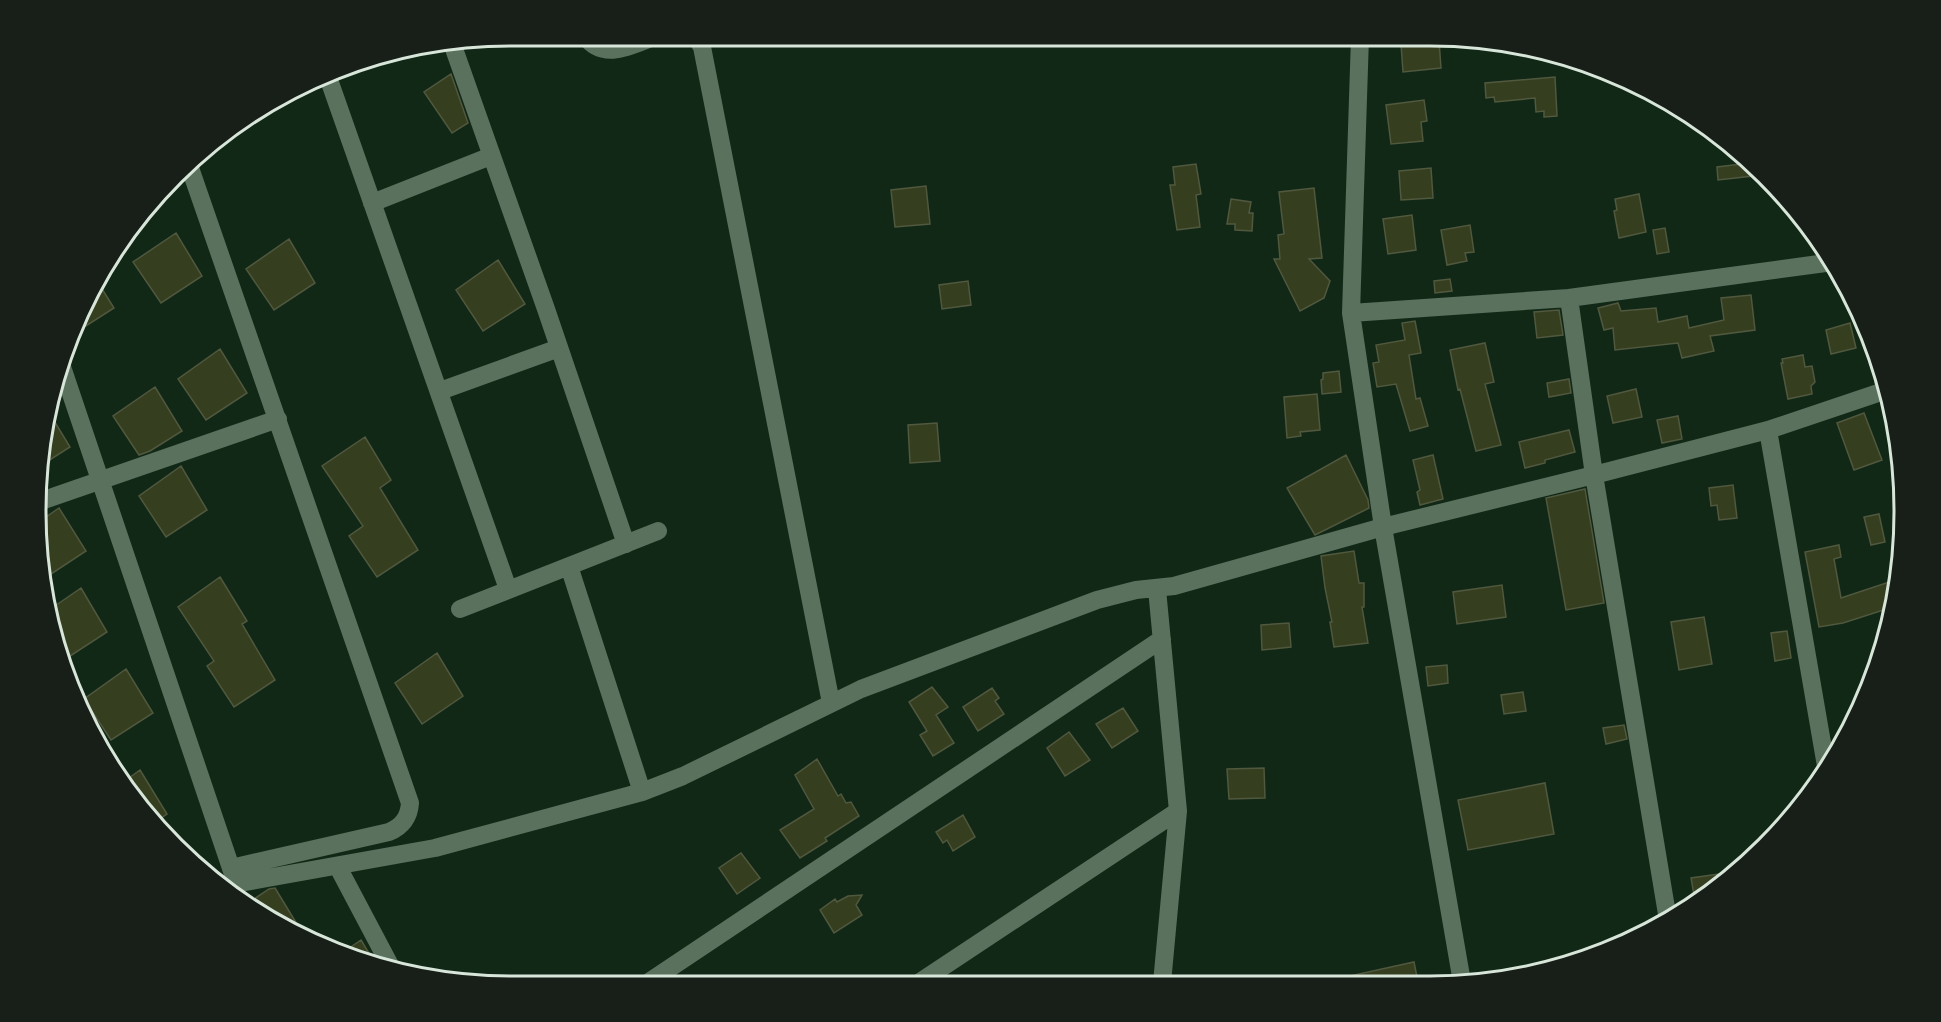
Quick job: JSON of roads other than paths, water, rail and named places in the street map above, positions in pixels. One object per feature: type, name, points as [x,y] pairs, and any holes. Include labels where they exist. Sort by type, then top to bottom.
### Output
[{"type":"street","points":[[594,46],[613,51],[627,46]]},
{"type":"street","points":[[701,46],[831,703]]},
{"type":"street","points":[[1360,46],[1351,313],[1383,527],[1461,975]]},
{"type":"street","points":[[454,50],[626,544]]},
{"type":"street","points":[[330,83],[508,590]]},
{"type":"street","points":[[372,203],[491,156]]},
{"type":"street","points":[[192,174],[408,795],[409,810],[402,824],[389,832],[232,879]]},
{"type":"street","points":[[1351,313],[1569,298],[1822,263]]},
{"type":"street","points":[[1569,298],[1594,475],[1666,910]]},
{"type":"street","points":[[440,391],[559,348]]},
{"type":"street","points":[[66,379],[232,879]]},
{"type":"street","points":[[232,879],[338,867],[404,855],[465,841],[642,792],[683,776],[831,703],[1097,600],[1136,590],[1157,589],[1193,581],[1383,527],[1768,430],[1880,393]]},
{"type":"street","points":[[46,499],[278,419]]},
{"type":"street","points":[[1768,430],[1824,756]]},
{"type":"street","points":[[460,609],[658,531]]},
{"type":"street","points":[[569,566],[642,792]]},
{"type":"street","points":[[1157,589],[1178,811],[1163,976]]},
{"type":"street","points":[[658,976],[1162,639]]},
{"type":"street","points":[[929,976],[1178,811]]},
{"type":"street","points":[[338,867],[386,959]]}]
